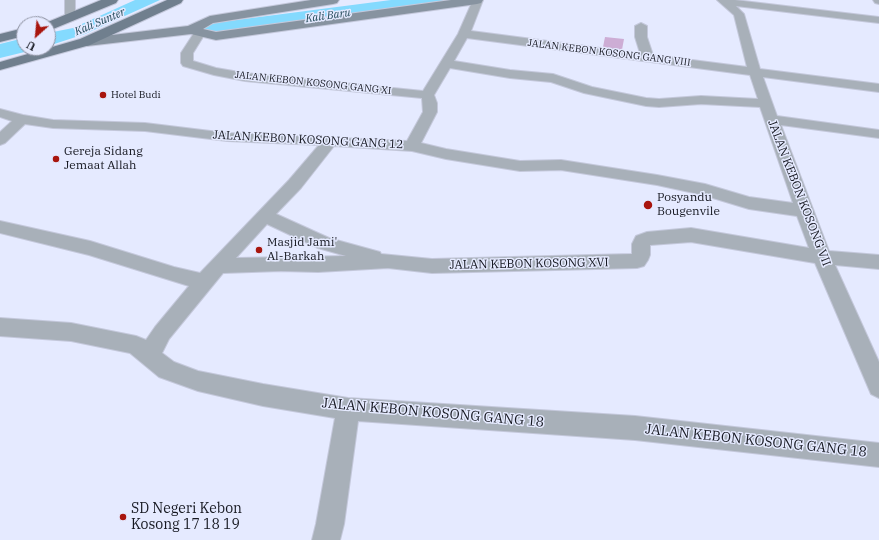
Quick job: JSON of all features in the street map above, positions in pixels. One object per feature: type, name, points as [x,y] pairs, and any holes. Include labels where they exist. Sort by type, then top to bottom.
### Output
[{"type":"main road","points":[[56,23],[112,0]]},
{"type":"main road","points":[[0,66],[86,42],[177,0]]},
{"type":"main road","points":[[0,38],[16,34]]},
{"type":"street","points":[[70,0],[70,18]]},
{"type":"street","points":[[196,31],[210,20],[333,0]]},
{"type":"street","points":[[86,42],[196,31],[216,36],[478,0]]},
{"type":"street","points":[[412,146],[430,112],[430,103],[427,95],[464,34],[478,0]]},
{"type":"street","points":[[724,1],[879,20]]},
{"type":"street","name":"JALAN KEBON KOSONG VII","points":[[724,1],[739,14],[765,103],[804,211],[822,257],[879,387]]},
{"type":"street","points":[[641,26],[641,36],[648,59]]},
{"type":"street","name":"JALAN KEBON KOSONG GANG XI","points":[[196,31],[188,53],[187,63],[214,71],[245,77],[427,95]]},
{"type":"street","name":"JALAN KEBON KOSONG GANG VIII","points":[[464,34],[879,88]]},
{"type":"street","points":[[447,64],[510,74],[553,78],[589,90],[646,102],[659,103],[701,100],[765,103]]},
{"type":"street","name":"JALAN KEBON KOSONG GANG 12","points":[[0,113],[22,119],[53,124],[145,127],[227,138],[330,141],[412,146],[446,154],[520,166],[561,165],[657,180],[705,190],[727,198],[749,203],[804,211]]},
{"type":"street","points":[[0,140],[22,119]]},
{"type":"street","points":[[771,119],[879,134]]},
{"type":"street","points":[[149,355],[162,333],[204,282],[295,184],[330,141]]},
{"type":"street","points":[[264,216],[324,243],[388,261]]},
{"type":"street","points":[[0,227],[90,248],[174,275],[204,282]]},
{"type":"street","name":"JALAN KEBON KOSONG XVI","points":[[218,266],[281,264],[318,265],[388,261],[432,266],[637,261],[641,254],[641,244],[647,239],[691,235],[822,257]]},
{"type":"street","points":[[822,257],[879,262]]},
{"type":"street","name":"JALAN KEBON KOSONG GANG 18","points":[[0,327],[71,332],[136,345],[167,370],[198,381],[263,395],[348,408],[635,428],[879,455]]},
{"type":"street","points":[[326,540],[330,524],[348,408]]},
{"type":"shaded area","points":[[605,37],[624,39],[621,55],[602,52]]},
{"type":"water","name":"Kali Sunter","points":[[135,0],[160,0],[85,34],[56,43],[56,31],[73,28]]},
{"type":"water","points":[[16,40],[16,54],[0,58],[0,44]]},
{"type":"waterway","name":"Kali Baru","points":[[213,31],[443,0]]},
{"type":"place","name":"Hotel Budi","points":[[103,95]]},
{"type":"place","name":"Gereja Sidang Jemaat Allah","points":[[56,159]]},
{"type":"place","name":"Posyandu Bougenvile","points":[[648,205]]},
{"type":"place","name":"Masjid Jami' Al-Barkah","points":[[259,250]]},
{"type":"place","name":"SD Negeri Kebon Kosong 17 18 19","points":[[123,517]]}]
